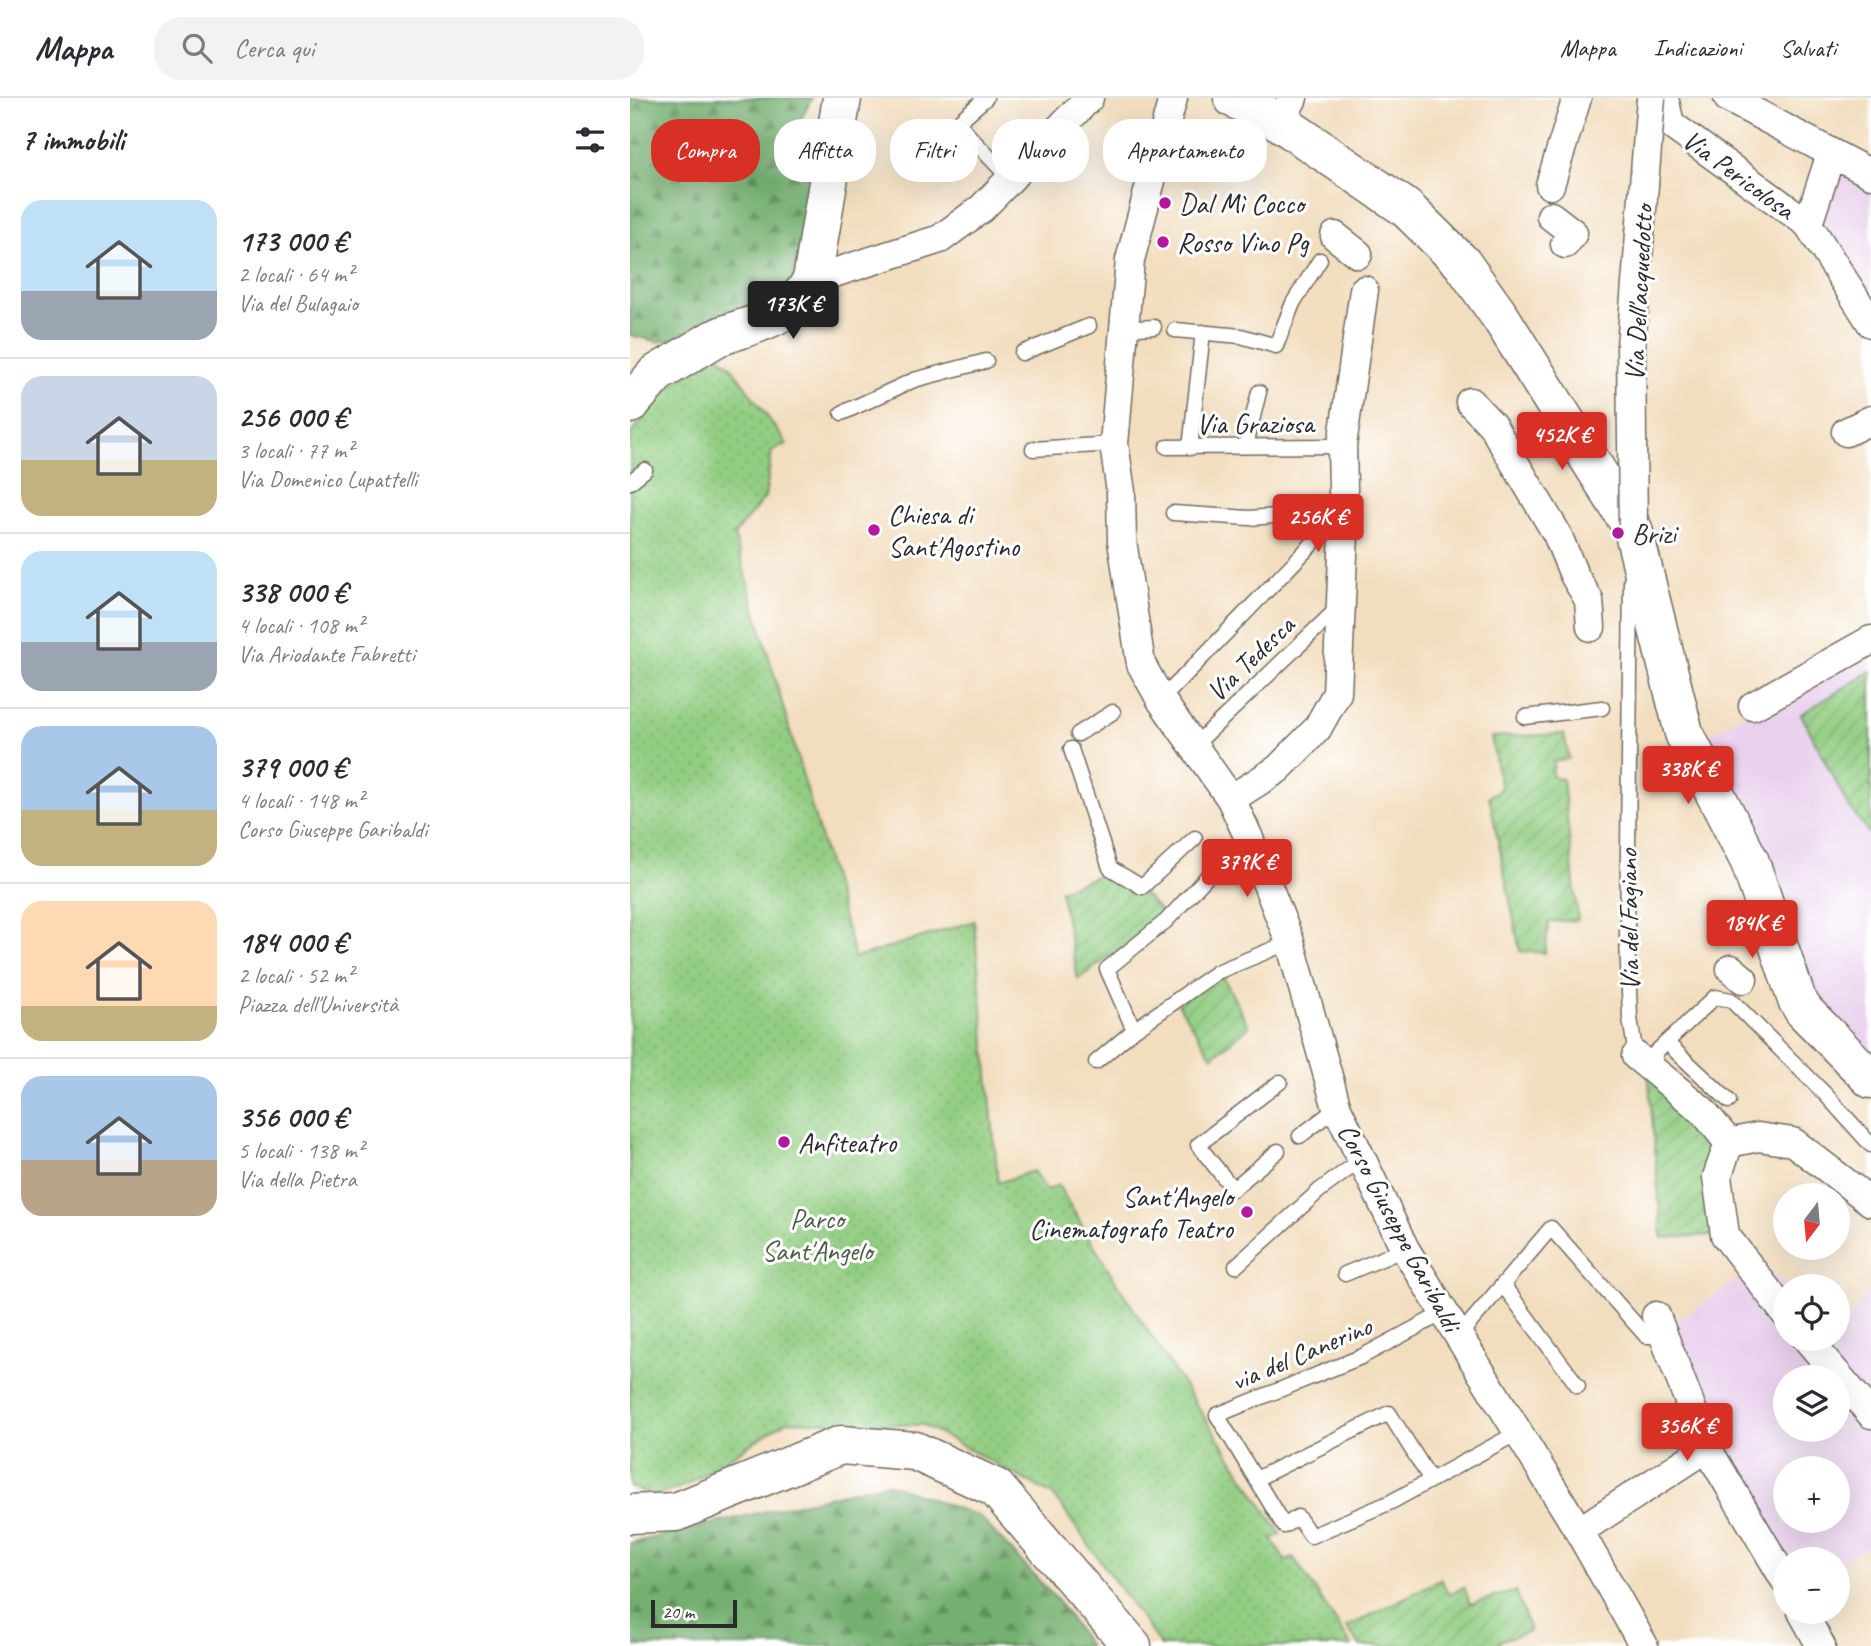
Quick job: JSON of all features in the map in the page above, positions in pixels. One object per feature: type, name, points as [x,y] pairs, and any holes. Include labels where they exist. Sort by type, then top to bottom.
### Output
[{"type":"street","points":[[630,404],[656,374],[717,338],[789,311],[804,295],[812,281],[842,98]]},
{"type":"street","points":[[1069,119],[1089,98]]},
{"type":"street","name":"Corso Giuseppe Garibaldi","points":[[1174,98],[1127,259],[1111,446],[1120,529],[1141,664],[1152,693],[1194,746],[1229,805],[1290,942],[1338,1108],[1405,1249],[1579,1531],[1644,1646]]},
{"type":"street","points":[[1233,98],[1287,110],[1406,208],[1462,263],[1501,318],[1633,529],[1695,737],[1743,845],[1797,1000],[1804,1012],[1871,1079]]},
{"type":"street","points":[[1550,185],[1577,98]]},
{"type":"street","name":"Via Pericolosa","points":[[1633,98],[1667,111],[1808,224]]},
{"type":"street","name":"Via Dell'acquedotto","points":[[1633,529],[1631,346],[1651,98]]},
{"type":"street","points":[[1728,98],[1871,174]]},
{"type":"street","points":[[1831,155],[1808,224],[1871,323]]},
{"type":"street","points":[[812,281],[940,239],[982,208],[1007,182]]},
{"type":"street","points":[[1551,216],[1573,233],[1564,244]]},
{"type":"street","points":[[1229,805],[1278,769],[1317,729],[1337,693],[1343,511],[1342,446],[1367,265],[1335,236]]},
{"type":"street","points":[[1470,401],[1492,425],[1557,534],[1588,600],[1591,627]]},
{"type":"street","points":[[1846,432],[1871,420]]},
{"type":"street","points":[[1753,706],[1871,640]]},
{"type":"street","points":[[1645,1062],[1703,1111],[1729,1143]]},
{"type":"street","points":[[1729,1143],[1758,1137],[1793,1142],[1871,1202]]},
{"type":"street","points":[[1729,1143],[1717,1177],[1725,1235],[1773,1297]]},
{"type":"street","points":[[1658,1326],[1707,1448],[1773,1560]]},
{"type":"street","points":[[1817,1351],[1871,1414]]},
{"type":"street","points":[[630,1514],[676,1512],[841,1445],[915,1451],[996,1488],[1132,1646]]},
{"type":"street","points":[[1579,1531],[1707,1448]]},
{"type":"street","points":[[1809,1624],[1821,1646]]},
{"type":"lane","points":[[986,98],[957,124],[992,160]]},
{"type":"lane","points":[[1175,330],[1241,336],[1276,346],[1293,303],[1320,260]]},
{"type":"lane","points":[[1022,353],[1089,327]]},
{"type":"lane","points":[[1122,329],[1154,327]]},
{"type":"lane","points":[[1190,447],[1203,332]]},
{"type":"lane","points":[[842,413],[914,380],[986,361]]},
{"type":"lane","points":[[1246,445],[1259,392]]},
{"type":"lane","points":[[1032,449],[1111,446]]},
{"type":"lane","name":"Via Graziosa","points":[[1167,447],[1342,446]]},
{"type":"lane","points":[[630,482],[645,470]]},
{"type":"lane","points":[[1173,513],[1249,518],[1343,511]]},
{"type":"lane","points":[[1152,693],[1343,511]]},
{"type":"lane","name":"Via del Fagiano","points":[[1633,529],[1615,708],[1630,1018],[1645,1062]]},
{"type":"lane","name":"Via Tedesca","points":[[1194,746],[1341,606]]},
{"type":"lane","points":[[1525,717],[1615,708]]},
{"type":"lane","points":[[1079,734],[1112,712]]},
{"type":"lane","points":[[1071,748],[1110,868],[1142,887],[1195,838]]},
{"type":"lane","points":[[1134,1030],[1107,969],[1166,921],[1219,866]]},
{"type":"lane","points":[[1097,1062],[1134,1030],[1217,972],[1290,942]]},
{"type":"lane","points":[[1645,1062],[1715,998],[1731,1000],[1871,1145]]},
{"type":"lane","points":[[1667,1042],[1729,1101]]},
{"type":"lane","points":[[1278,1151],[1233,1189],[1199,1145],[1280,1082]]},
{"type":"lane","points":[[1300,1136],[1338,1108]]},
{"type":"lane","points":[[1236,1266],[1320,1190],[1361,1160]]},
{"type":"lane","points":[[1458,1337],[1551,1228],[1646,1336],[1658,1326]]},
{"type":"lane","points":[[1345,1274],[1405,1249]]},
{"type":"lane","points":[[1503,1285],[1578,1386]]},
{"type":"lane","name":"via del Canerino","points":[[1431,1480],[1391,1502],[1311,1536],[1298,1517],[1284,1526],[1217,1415],[1361,1357],[1443,1313]]},
{"type":"lane","points":[[1256,1479],[1389,1413],[1431,1480],[1517,1433]]},
{"type":"shaded area","points":[[1838,174],[1871,192],[1871,299],[1818,211]]},
{"type":"shaded area","points":[[1871,641],[1871,1064],[1800,983],[1698,741]]},
{"type":"shaded area","points":[[1762,1263],[1774,1274],[1773,1351],[1850,1351],[1850,1319],[1871,1286],[1871,1544],[1850,1557],[1850,1547],[1777,1547],[1717,1451],[1665,1329]]},
{"type":"green space","points":[[630,98],[812,98],[801,119],[774,119],[774,182],[811,182],[796,270],[781,299],[681,337],[658,342],[630,335]]},
{"type":"green space","name":"Parco Sant'Angelo","points":[[716,353],[730,365],[787,444],[772,451],[765,497],[734,535],[855,958],[974,921],[998,1183],[1033,1171],[1047,1191],[1058,1185],[1116,1282],[1281,1534],[1272,1539],[1285,1561],[1294,1558],[1352,1646],[1161,1646],[1053,1495],[924,1425],[787,1421],[684,1486],[656,1496],[630,1487],[630,435],[667,390]]},
{"type":"green space","points":[[1871,671],[1871,836],[1847,804],[1801,714]]},
{"type":"green space","points":[[1564,734],[1569,759],[1554,761],[1552,777],[1563,779],[1578,920],[1549,922],[1545,953],[1520,951],[1489,796],[1501,789],[1491,737]]},
{"type":"green space","points":[[1105,873],[1144,894],[1165,916],[1078,979],[1060,890]]},
{"type":"green space","points":[[1221,973],[1249,1027],[1212,1057],[1178,1004]]},
{"type":"green space","points":[[1648,1070],[1718,1140],[1716,1235],[1662,1238]]},
{"type":"green space","points":[[887,1483],[979,1516],[1057,1600],[1089,1646],[630,1646],[630,1543]]},
{"type":"green space","points":[[1441,1579],[1449,1595],[1464,1587],[1470,1604],[1516,1591],[1530,1631],[1499,1641],[1500,1646],[1360,1646],[1347,1627]]},
{"type":"place","name":"Dal Mì Cocco","points":[[1165,203]]},
{"type":"place","name":"Rosso Vino Pg","points":[[1163,242]]},
{"type":"place","name":"Chiesa di Sant'Agostino","points":[[874,530]]},
{"type":"place","name":"Brizi","points":[[1618,533]]},
{"type":"place","name":"Anfiteatro","points":[[784,1142]]},
{"type":"place","name":"Sant'Angelo Cinematografo Teatro","points":[[1247,1212]]}]
